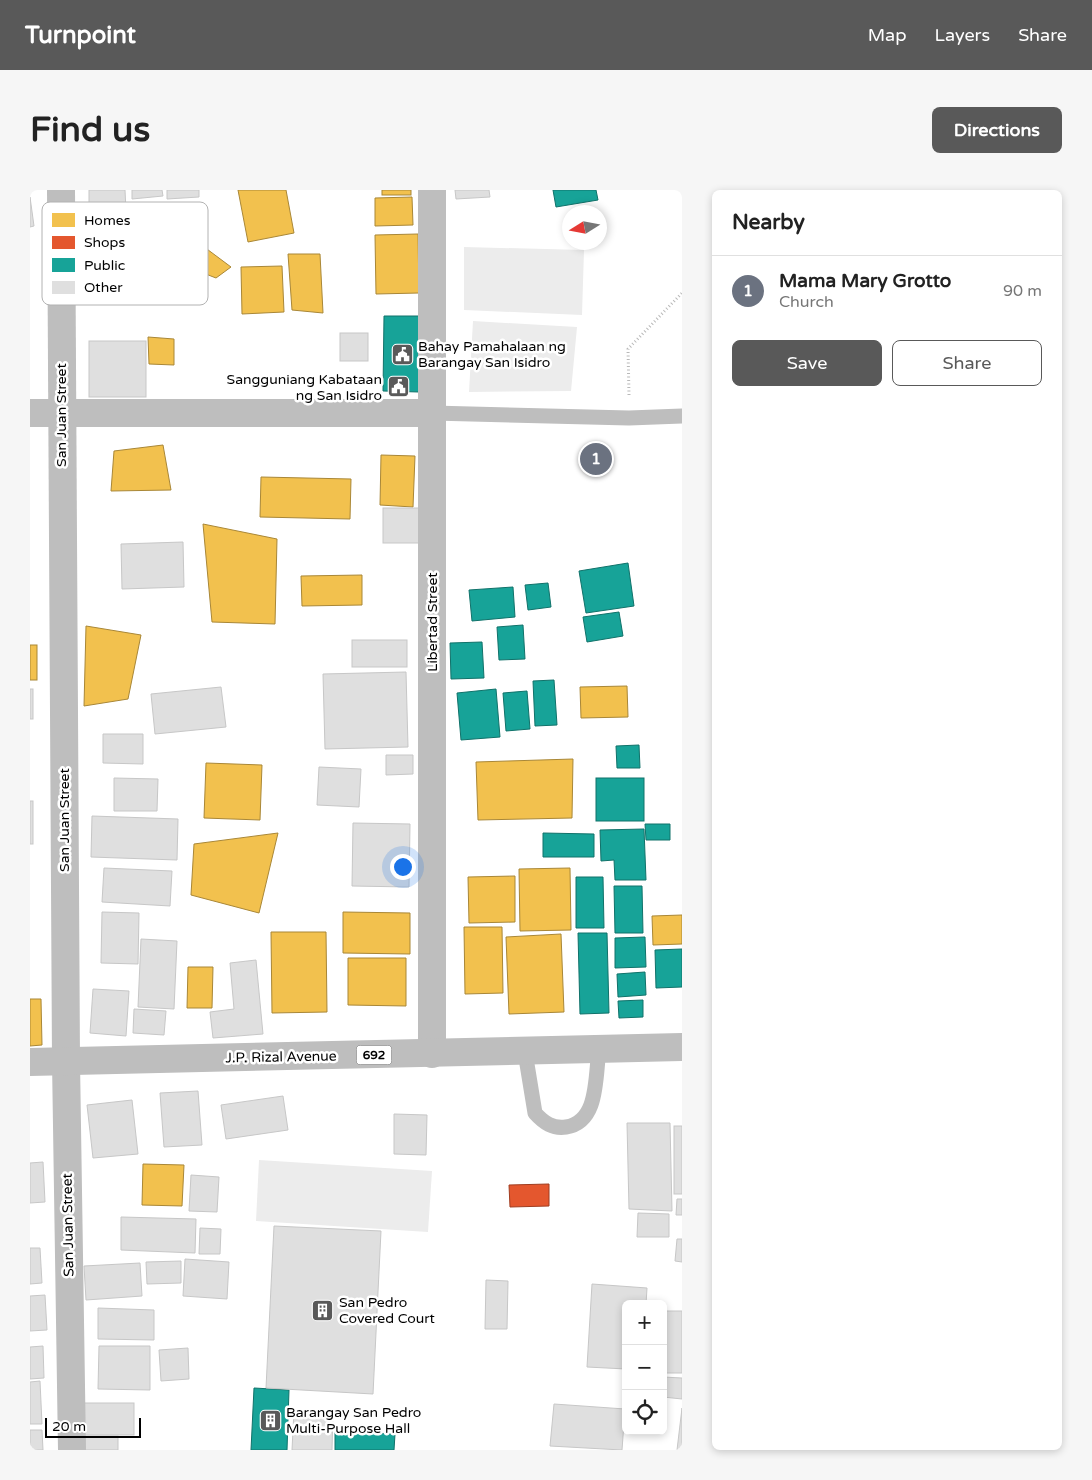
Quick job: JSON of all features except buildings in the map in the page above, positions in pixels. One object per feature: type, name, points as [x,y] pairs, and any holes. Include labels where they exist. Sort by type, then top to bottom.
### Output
[{"type":"street","name":"Libertad Street","points":[[432,190],[432,1054]]},
{"type":"street","name":"San Juan Street","points":[[61,305],[66,1061],[72,1450]]},
{"type":"street","points":[[30,414],[432,413]]},
{"type":"street","name":"J.P. Rizal Avenue","points":[[30,1062],[682,1047]]},
{"type":"lane","points":[[432,413],[629,418],[682,416]]},
{"type":"lane","points":[[525,1052],[535,1113],[551,1126],[560,1128],[572,1126],[583,1120],[591,1110],[599,1050]]},
{"type":"path","points":[[629,418],[628,349],[682,293]]},
{"type":"shaded area","points":[[464,247],[584,250],[582,315],[464,310]]},
{"type":"shaded area","points":[[473,321],[577,327],[571,391],[469,392]]},
{"type":"shaded area","points":[[259,1160],[432,1171],[428,1232],[256,1221]]},
{"type":"place","name":"Bahay Pamahalaan ng Barangay San Isidro","points":[[402,354]]},
{"type":"place","name":"Sangguniang Kabataan ng San Isidro","points":[[398,387]]},
{"type":"place","name":"Mama Mary Grotto","points":[[596,459]]},
{"type":"place","name":"San Pedro Covered Court","points":[[323,1310]]},
{"type":"place","name":"Barangay San Pedro Multi-Purpose Hall","points":[[270,1420]]}]
